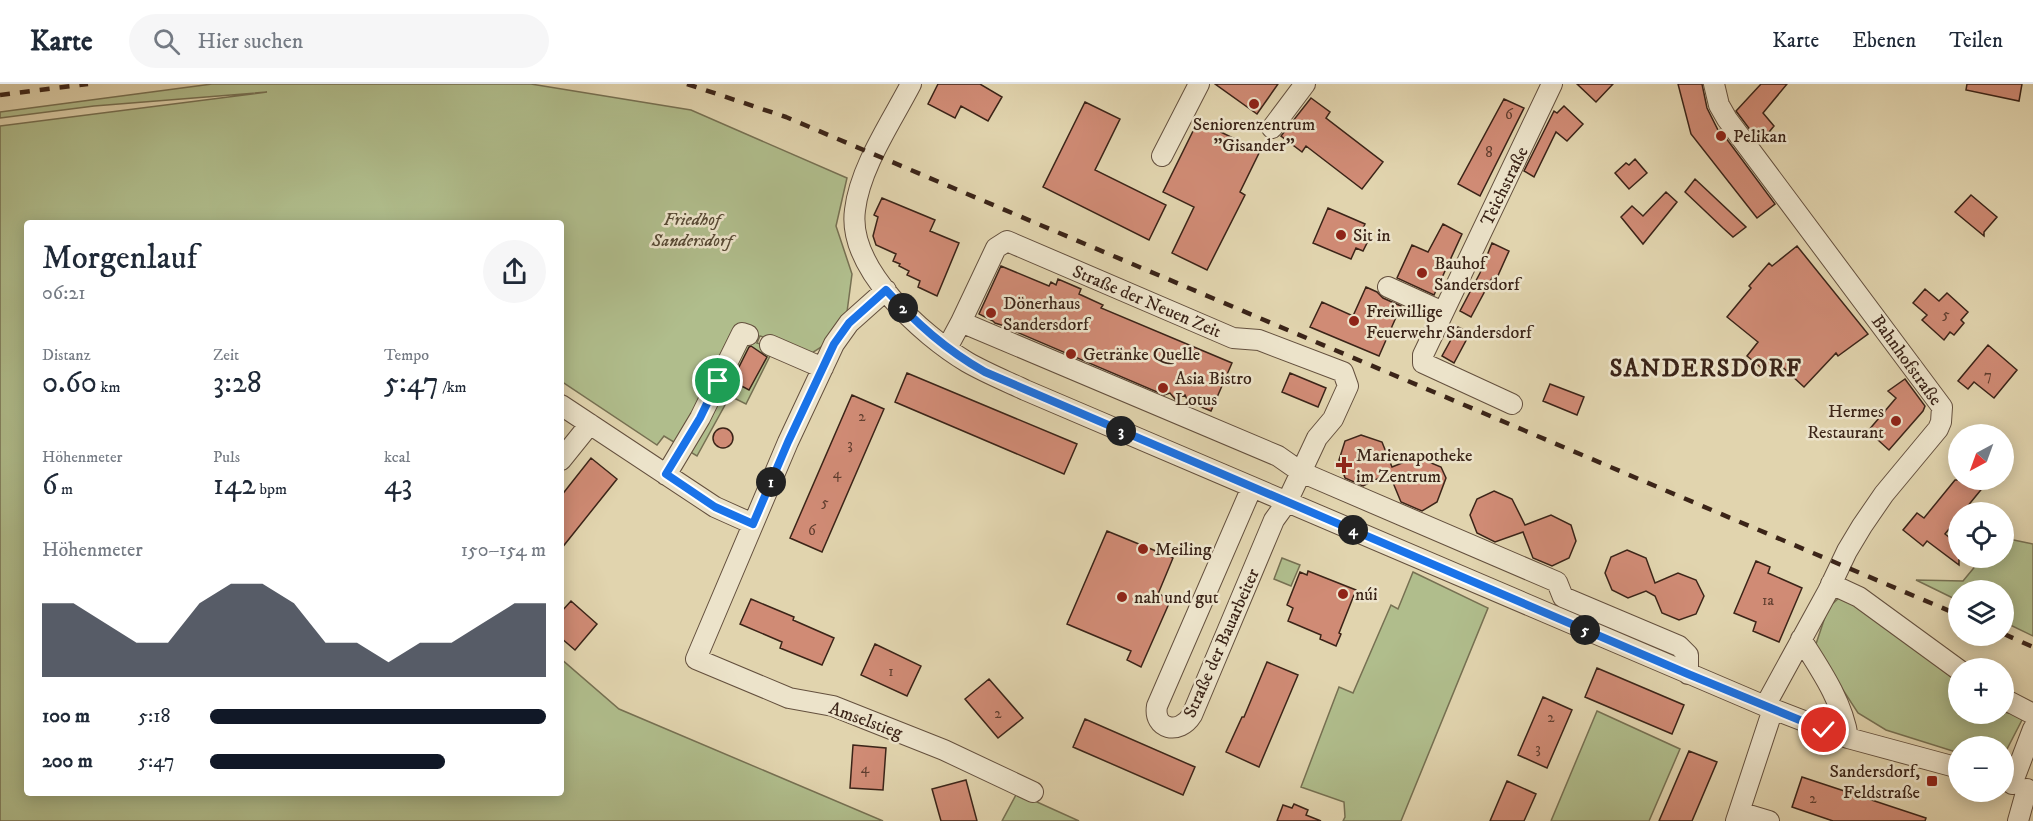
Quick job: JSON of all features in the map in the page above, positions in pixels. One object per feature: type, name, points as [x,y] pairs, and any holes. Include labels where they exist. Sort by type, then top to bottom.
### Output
[{"type":"street","points":[[911,84],[874,154],[862,184],[855,210],[857,238],[868,265],[886,290],[907,313],[947,348],[1001,380],[1769,708],[1848,738],[1948,765]]},
{"type":"street","points":[[1162,156],[1199,84]]},
{"type":"street","points":[[1272,128],[1305,84]]},
{"type":"street","name":"Teichstraße","points":[[1512,404],[1423,363],[1423,355],[1552,84]]},
{"type":"street","name":"Bahnhofstraße","points":[[1717,85],[1719,105],[1727,119],[1942,407],[1938,429],[1884,494],[1862,525],[1801,639],[1769,708],[1737,816]]},
{"type":"street","name":"Straße der Neuen Zeit","points":[[962,322],[996,248],[1007,241],[1233,338],[1259,340],[1343,372],[1348,386],[1334,419],[1317,438],[1301,472]]},
{"type":"street","points":[[1388,287],[1443,312]]},
{"type":"street","points":[[564,407],[715,507],[753,524],[834,344],[849,323],[886,290]]},
{"type":"street","points":[[947,348],[962,322],[1278,456],[1301,472],[1557,582],[1563,597],[1679,646],[1688,655],[1688,674]]},
{"type":"street","points":[[666,474],[700,418],[742,333],[748,335]]},
{"type":"street","points":[[770,345],[823,368]]},
{"type":"street","points":[[564,456],[590,424]]},
{"type":"street","points":[[1287,502],[1301,472]]},
{"type":"street","name":"Straße der Bauarbeiter","points":[[1252,487],[1158,706],[1156,714],[1165,725],[1181,728],[1192,716],[1274,520],[1287,502]]},
{"type":"street","name":"Amselstieg","points":[[753,524],[696,659],[789,698],[834,705],[944,750],[1033,792]]},
{"type":"street","points":[[1431,563],[1444,534]]},
{"type":"street","points":[[1831,584],[1859,597],[1948,662]]},
{"type":"street","points":[[1548,614],[1553,605],[1563,597]]},
{"type":"street","points":[[1801,639],[1839,706],[1848,738]]},
{"type":"street","points":[[2014,704],[2033,714]]},
{"type":"street","points":[[2018,821],[2019,787],[2033,729]]},
{"type":"street","points":[[1737,816],[1769,821]]},
{"type":"green space","name":"Friedhof Sandersdorf","points":[[212,84],[531,84],[691,110],[847,178],[836,226],[852,274],[847,312],[826,344],[812,353],[760,336],[757,343],[774,348],[746,404],[730,396],[697,456],[664,436],[657,445],[564,383],[564,220],[24,220],[24,796],[564,796],[564,662],[619,709],[883,821],[0,821],[0,126],[267,92],[94,106],[0,118],[0,112]]},
{"type":"green space","points":[[2014,540],[2033,544],[2033,636],[2014,627],[2014,580],[1964,580],[1974,568],[2014,568]]},
{"type":"green space","points":[[1282,558],[1300,565],[1291,586],[1274,579]]},
{"type":"green space","points":[[1413,572],[1488,608],[1401,821],[1343,821],[1344,802],[1301,787],[1339,687],[1353,693],[1391,605],[1398,609]]},
{"type":"green space","points":[[1916,580],[1948,581],[1948,596]]},
{"type":"green space","points":[[1841,596],[1855,602],[1948,674],[1948,724],[2014,724],[2014,714],[2024,716],[2014,736],[1948,736],[1948,750],[1886,730],[1858,713],[1815,647],[1828,608]]},
{"type":"green space","points":[[1597,711],[1680,749],[1649,821],[1551,821]]},
{"type":"green space","points":[[1017,793],[1079,821],[1002,821]]},
{"type":"building","points":[[938,84],[980,84],[1002,97],[988,121],[961,106],[955,118],[928,104]]},
{"type":"building","name":"Seniorenzentrum \"Gisander\"","points":[[1215,84],[1278,84],[1257,114]]},
{"type":"building","points":[[1577,84],[1613,84],[1596,102]]},
{"type":"building","points":[[1678,84],[1702,84],[1707,108],[1719,132],[1720,130],[1775,204],[1757,218],[1691,134]]},
{"type":"building","points":[[1761,84],[1787,84],[1763,113],[1774,126],[1760,143],[1736,111]]},
{"type":"building","points":[[1967,84],[2022,84],[2019,101],[1966,90]]},
{"type":"building","points":[[1311,98],[1330,112],[1326,118],[1383,162],[1362,189],[1306,146],[1302,152],[1281,136]]},
{"type":"building","points":[[1504,99],[1524,108],[1480,196],[1458,184]]},
{"type":"building","points":[[1085,102],[1120,119],[1095,170],[1166,205],[1149,240],[1043,187]]},
{"type":"building","points":[[1564,106],[1583,124],[1567,141],[1556,132],[1534,177],[1524,171],[1554,111],[1557,113]]},
{"type":"building","points":[[1198,121],[1260,151],[1240,192],[1245,195],[1207,270],[1172,253],[1194,207],[1163,192]]},
{"type":"building","points":[[1635,159],[1647,173],[1629,189],[1615,173],[1626,163],[1629,165]]},
{"type":"building","points":[[1695,179],[1746,227],[1733,237],[1723,228],[1685,192]]},
{"type":"building","points":[[1666,192],[1677,202],[1643,244],[1621,217],[1632,206],[1643,216]]},
{"type":"building","points":[[1971,195],[1997,217],[1984,232],[1984,236],[1955,212]]},
{"type":"building","points":[[882,198],[935,220],[930,231],[959,243],[937,296],[918,287],[920,281],[907,275],[909,271],[893,261],[896,254],[876,245],[873,236],[878,217],[874,215]]},
{"type":"building","name":"Sit in","points":[[1328,208],[1365,224],[1361,233],[1370,237],[1363,251],[1356,248],[1351,259],[1313,243]]},
{"type":"building","name":"Bauhof Sandersdorf","points":[[1443,224],[1462,234],[1434,295],[1397,278],[1412,245],[1428,252]]},
{"type":"building","points":[[1492,243],[1509,251],[1496,280],[1492,278],[1471,317],[1460,311],[1480,273]]},
{"type":"building","points":[[1797,246],[1868,334],[1838,356],[1836,353],[1804,387],[1776,361],[1766,372],[1747,356],[1758,342],[1727,317],[1769,263],[1772,266]]},
{"type":"building","points":[[1001,266],[1049,286],[1051,282],[1056,285],[1058,279],[1081,289],[1079,294],[1103,305],[1101,308],[1232,363],[1211,411],[1197,405],[1190,406],[1185,395],[1175,399],[1170,393],[1164,395],[995,323],[979,314]]},
{"type":"building","name":"Freiwillige Feuerwehr Sandersdorf","points":[[1366,287],[1401,306],[1379,356],[1310,327],[1322,302],[1353,316]]},
{"type":"building","points":[[1925,289],[1939,301],[1947,293],[1968,312],[1961,320],[1964,323],[1954,335],[1950,332],[1944,340],[1922,320],[1927,315],[1913,303]]},
{"type":"building","points":[[1458,327],[1470,333],[1454,363],[1442,356]]},
{"type":"building","points":[[1988,345],[2017,370],[1994,398],[1974,382],[1968,389],[1958,381]]},
{"type":"building","points":[[751,346],[767,357],[749,390],[732,381]]},
{"type":"building","points":[[907,373],[1077,444],[1064,474],[895,402]]},
{"type":"building","points":[[1290,373],[1326,388],[1318,407],[1282,392]]},
{"type":"building","name":"Hermes Restaurant","points":[[1905,379],[1925,406],[1889,450],[1868,431],[1896,398],[1888,391]]},
{"type":"building","points":[[1550,384],[1584,397],[1577,415],[1543,401]]},
{"type":"building","points":[[852,395],[884,409],[822,552],[790,538]]},
{"type":"building","points":[[719,428],[727,428],[733,434],[733,442],[727,448],[719,448],[713,442],[713,434]]},
{"type":"building","points":[[1361,435],[1382,442],[1392,467],[1417,457],[1441,467],[1446,478],[1437,502],[1422,511],[1401,502],[1389,473],[1363,486],[1345,478],[1339,460],[1345,441]]},
{"type":"building","points":[[591,458],[617,479],[564,545],[564,492]]},
{"type":"building","points":[[1948,489],[1981,490],[1971,502],[1948,502],[1948,530],[1945,534],[1948,536],[1948,557],[1927,541],[1923,546],[1903,530],[1917,513],[1924,518]]},
{"type":"building","points":[[1494,491],[1512,499],[1525,525],[1551,515],[1571,525],[1576,541],[1569,558],[1552,566],[1533,558],[1523,532],[1495,542],[1477,533],[1470,515],[1477,499]]},
{"type":"building","name":"nah und gut","points":[[1107,531],[1173,558],[1158,594],[1171,599],[1141,667],[1127,660],[1131,651],[1067,624]]},
{"type":"building","points":[[1627,550],[1646,558],[1655,583],[1678,573],[1696,580],[1704,596],[1696,614],[1679,620],[1662,613],[1655,596],[1646,591],[1628,598],[1612,590],[1605,573],[1611,557]]},
{"type":"building","points":[[1756,561],[1770,567],[1768,573],[1802,588],[1779,642],[1753,631],[1756,622],[1734,613]]},
{"type":"building","points":[[1308,571],[1356,590],[1336,646],[1320,639],[1321,635],[1288,621],[1293,608],[1287,605],[1300,572],[1307,575]]},
{"type":"building","points":[[751,599],[794,617],[793,620],[834,638],[822,665],[780,648],[782,642],[740,624]]},
{"type":"building","points":[[571,601],[597,624],[575,650],[564,641],[564,609]]},
{"type":"building","points":[[875,644],[921,666],[907,696],[861,675]]},
{"type":"building","points":[[1267,662],[1298,675],[1259,767],[1226,752],[1244,717]]},
{"type":"building","points":[[1597,668],[1684,705],[1672,734],[1585,697]]},
{"type":"building","points":[[989,679],[1023,718],[998,738],[965,699]]},
{"type":"building","points":[[1543,697],[1572,710],[1547,768],[1518,755]]},
{"type":"building","points":[[1085,719],[1195,767],[1183,795],[1073,747]]},
{"type":"building","points":[[853,745],[886,748],[883,790],[850,788]]},
{"type":"building","points":[[1689,751],[1717,762],[1692,821],[1659,821]]},
{"type":"building","points":[[1802,777],[1926,818],[1925,821],[1833,821],[1792,807]]},
{"type":"building","points":[[966,780],[977,821],[941,821],[932,789]]},
{"type":"building","points":[[1507,781],[1536,794],[1524,821],[1490,821]]},
{"type":"building","points":[[1294,804],[1308,810],[1306,815],[1321,821],[1277,821],[1283,805],[1292,808]]},
{"type":"railway","points":[[0,95],[88,84]]},
{"type":"railway","points":[[687,84],[786,117],[1948,610]]},
{"type":"railway","points":[[2014,638],[2033,647]]},
{"type":"place","name":"Seniorenzentrum \"Gisander\"","points":[[1254,104]]},
{"type":"place","name":"Pelikan","points":[[1721,136]]},
{"type":"place","name":"Sit in","points":[[1341,235]]},
{"type":"place","name":"Bauhof Sandersdorf","points":[[1422,273]]},
{"type":"place","name":"Dönerhaus Sandersdorf","points":[[991,313]]},
{"type":"place","name":"Freiwillige Feuerwehr Sandersdorf","points":[[1354,321]]},
{"type":"place","name":"Getränke Quelle","points":[[1071,354]]},
{"type":"place","name":"Asia Bistro Lotus","points":[[1163,388]]},
{"type":"place","name":"Hermes Restaurant","points":[[1896,421]]},
{"type":"place","name":"Marienapotheke im Zentrum","points":[[1344,465]]},
{"type":"place","name":"Meiling","points":[[1143,549]]},
{"type":"place","name":"núi","points":[[1343,594]]},
{"type":"place","name":"nah und gut","points":[[1122,597]]},
{"type":"place","name":"Sandersdorf, Feldstraße","points":[[1932,781]]},
{"type":"district","name":"SANDERSDORF","points":[[1706,368]]},
{"type":"route","points":[[718,381],[700,418],[666,474],[715,507],[753,524],[834,344],[849,323],[886,290],[930,334],[947,348],[985,372],[1688,674],[1824,730]]}]
